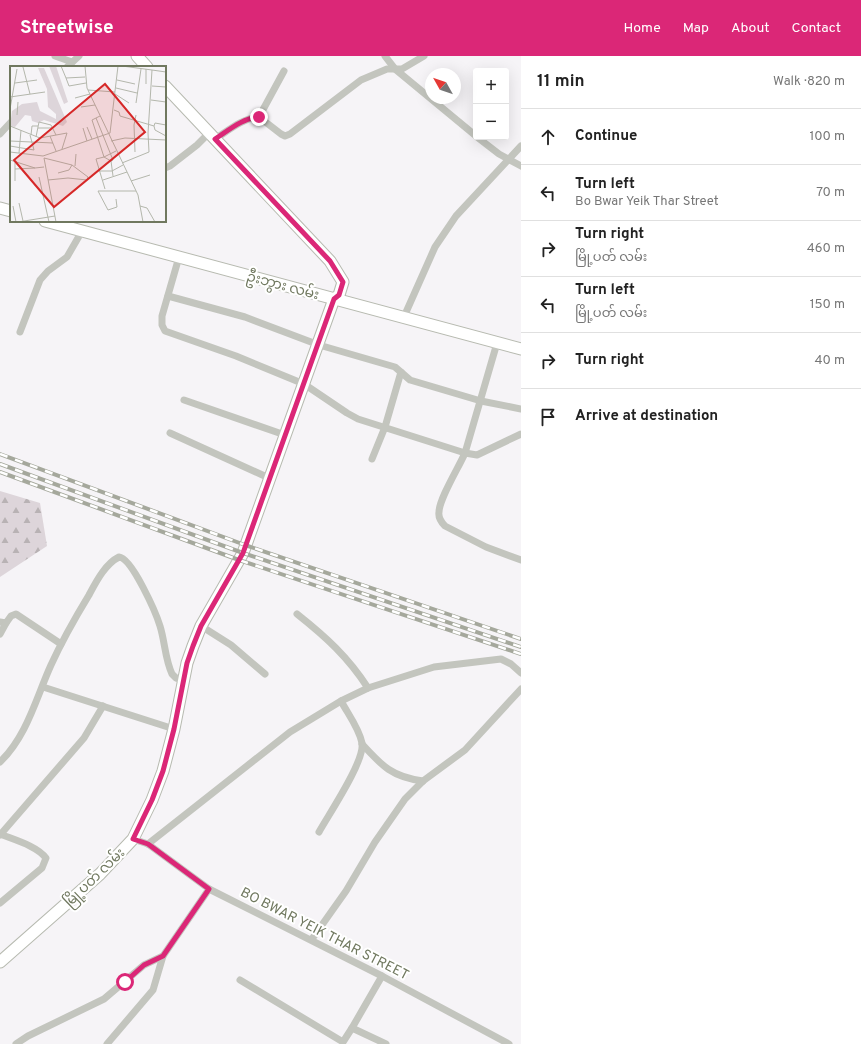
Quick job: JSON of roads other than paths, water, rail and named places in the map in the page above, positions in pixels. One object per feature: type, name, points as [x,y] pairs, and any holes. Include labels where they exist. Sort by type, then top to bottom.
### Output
[{"type":"street","points":[[55,56],[69,64],[79,56]]},
{"type":"street","points":[[137,56],[146,66]]},
{"type":"street","points":[[385,56],[395,69],[473,134]]},
{"type":"street","points":[[166,168],[212,136],[251,118],[259,117],[285,136],[309,121],[361,80],[387,69],[402,69],[424,56]]},
{"type":"street","points":[[259,117],[284,70]]},
{"type":"street","name":"မြို့ပတ် လမ်း","points":[[0,962],[100,874],[133,839],[152,800],[160,778],[174,729],[191,652],[201,626],[243,553],[284,436],[319,345],[334,299],[339,295],[343,282],[330,261],[166,87]]},
{"type":"street","points":[[0,134],[10,123]]},
{"type":"street","points":[[480,140],[499,154],[509,158],[521,166]]},
{"type":"street","points":[[403,319],[434,247],[456,216],[521,146]]},
{"type":"street","points":[[0,208],[10,211]]},
{"type":"street","name":"ဦးဘွား လမ်း","points":[[49,222],[403,319],[521,349]]},
{"type":"street","points":[[20,332],[40,280],[48,271],[67,257],[82,231]]},
{"type":"street","points":[[179,257],[162,316],[162,325],[165,331],[236,356],[304,384],[347,413],[465,453],[477,455],[521,434]]},
{"type":"street","points":[[168,296],[245,318],[319,345],[395,367],[410,380],[481,401],[521,409]]},
{"type":"street","points":[[497,343],[465,453],[439,508],[440,522],[486,547],[521,560]]},
{"type":"street","points":[[372,459],[385,427],[401,372]]},
{"type":"street","points":[[184,400],[284,436]]},
{"type":"street","points":[[170,433],[269,478]]},
{"type":"street","points":[[0,762],[21,734],[61,644],[94,586],[104,571],[115,559],[121,557],[124,559],[148,597],[160,624],[169,667],[176,678],[184,680]]},
{"type":"street","points":[[0,634],[3,622],[16,614],[61,644]]},
{"type":"street","points":[[297,614],[331,641],[350,661],[368,688]]},
{"type":"street","points":[[201,626],[231,645],[265,674]]},
{"type":"street","points":[[148,844],[290,732],[341,701],[368,688],[434,667],[496,659],[501,659],[511,664],[521,673]]},
{"type":"street","points":[[43,687],[174,729]]},
{"type":"street","points":[[312,940],[346,891],[375,842],[405,799],[423,781],[465,750],[521,689]]},
{"type":"street","points":[[341,701],[357,729],[362,744],[379,762],[393,773],[406,779],[423,781]]},
{"type":"street","points":[[0,903],[42,868],[46,858],[43,854],[27,845],[0,834],[84,738],[103,706]]},
{"type":"street","points":[[319,832],[352,775],[359,759],[362,744]]},
{"type":"street","name":"BO BWAR YEIK THAR STREET","points":[[133,839],[148,844],[209,889],[382,976],[509,1044]]},
{"type":"street","points":[[107,1044],[153,990],[163,956],[209,889]]},
{"type":"street","points":[[16,1044],[28,1036],[104,999],[144,965],[163,956]]},
{"type":"street","points":[[240,980],[343,1042],[382,976]]},
{"type":"street","points":[[352,1028],[386,1044]]},
{"type":"railway","points":[[0,454],[245,545],[521,639]]},
{"type":"railway","points":[[0,464],[243,553],[521,647]]},
{"type":"railway","points":[[0,472],[239,560],[521,654]]}]
